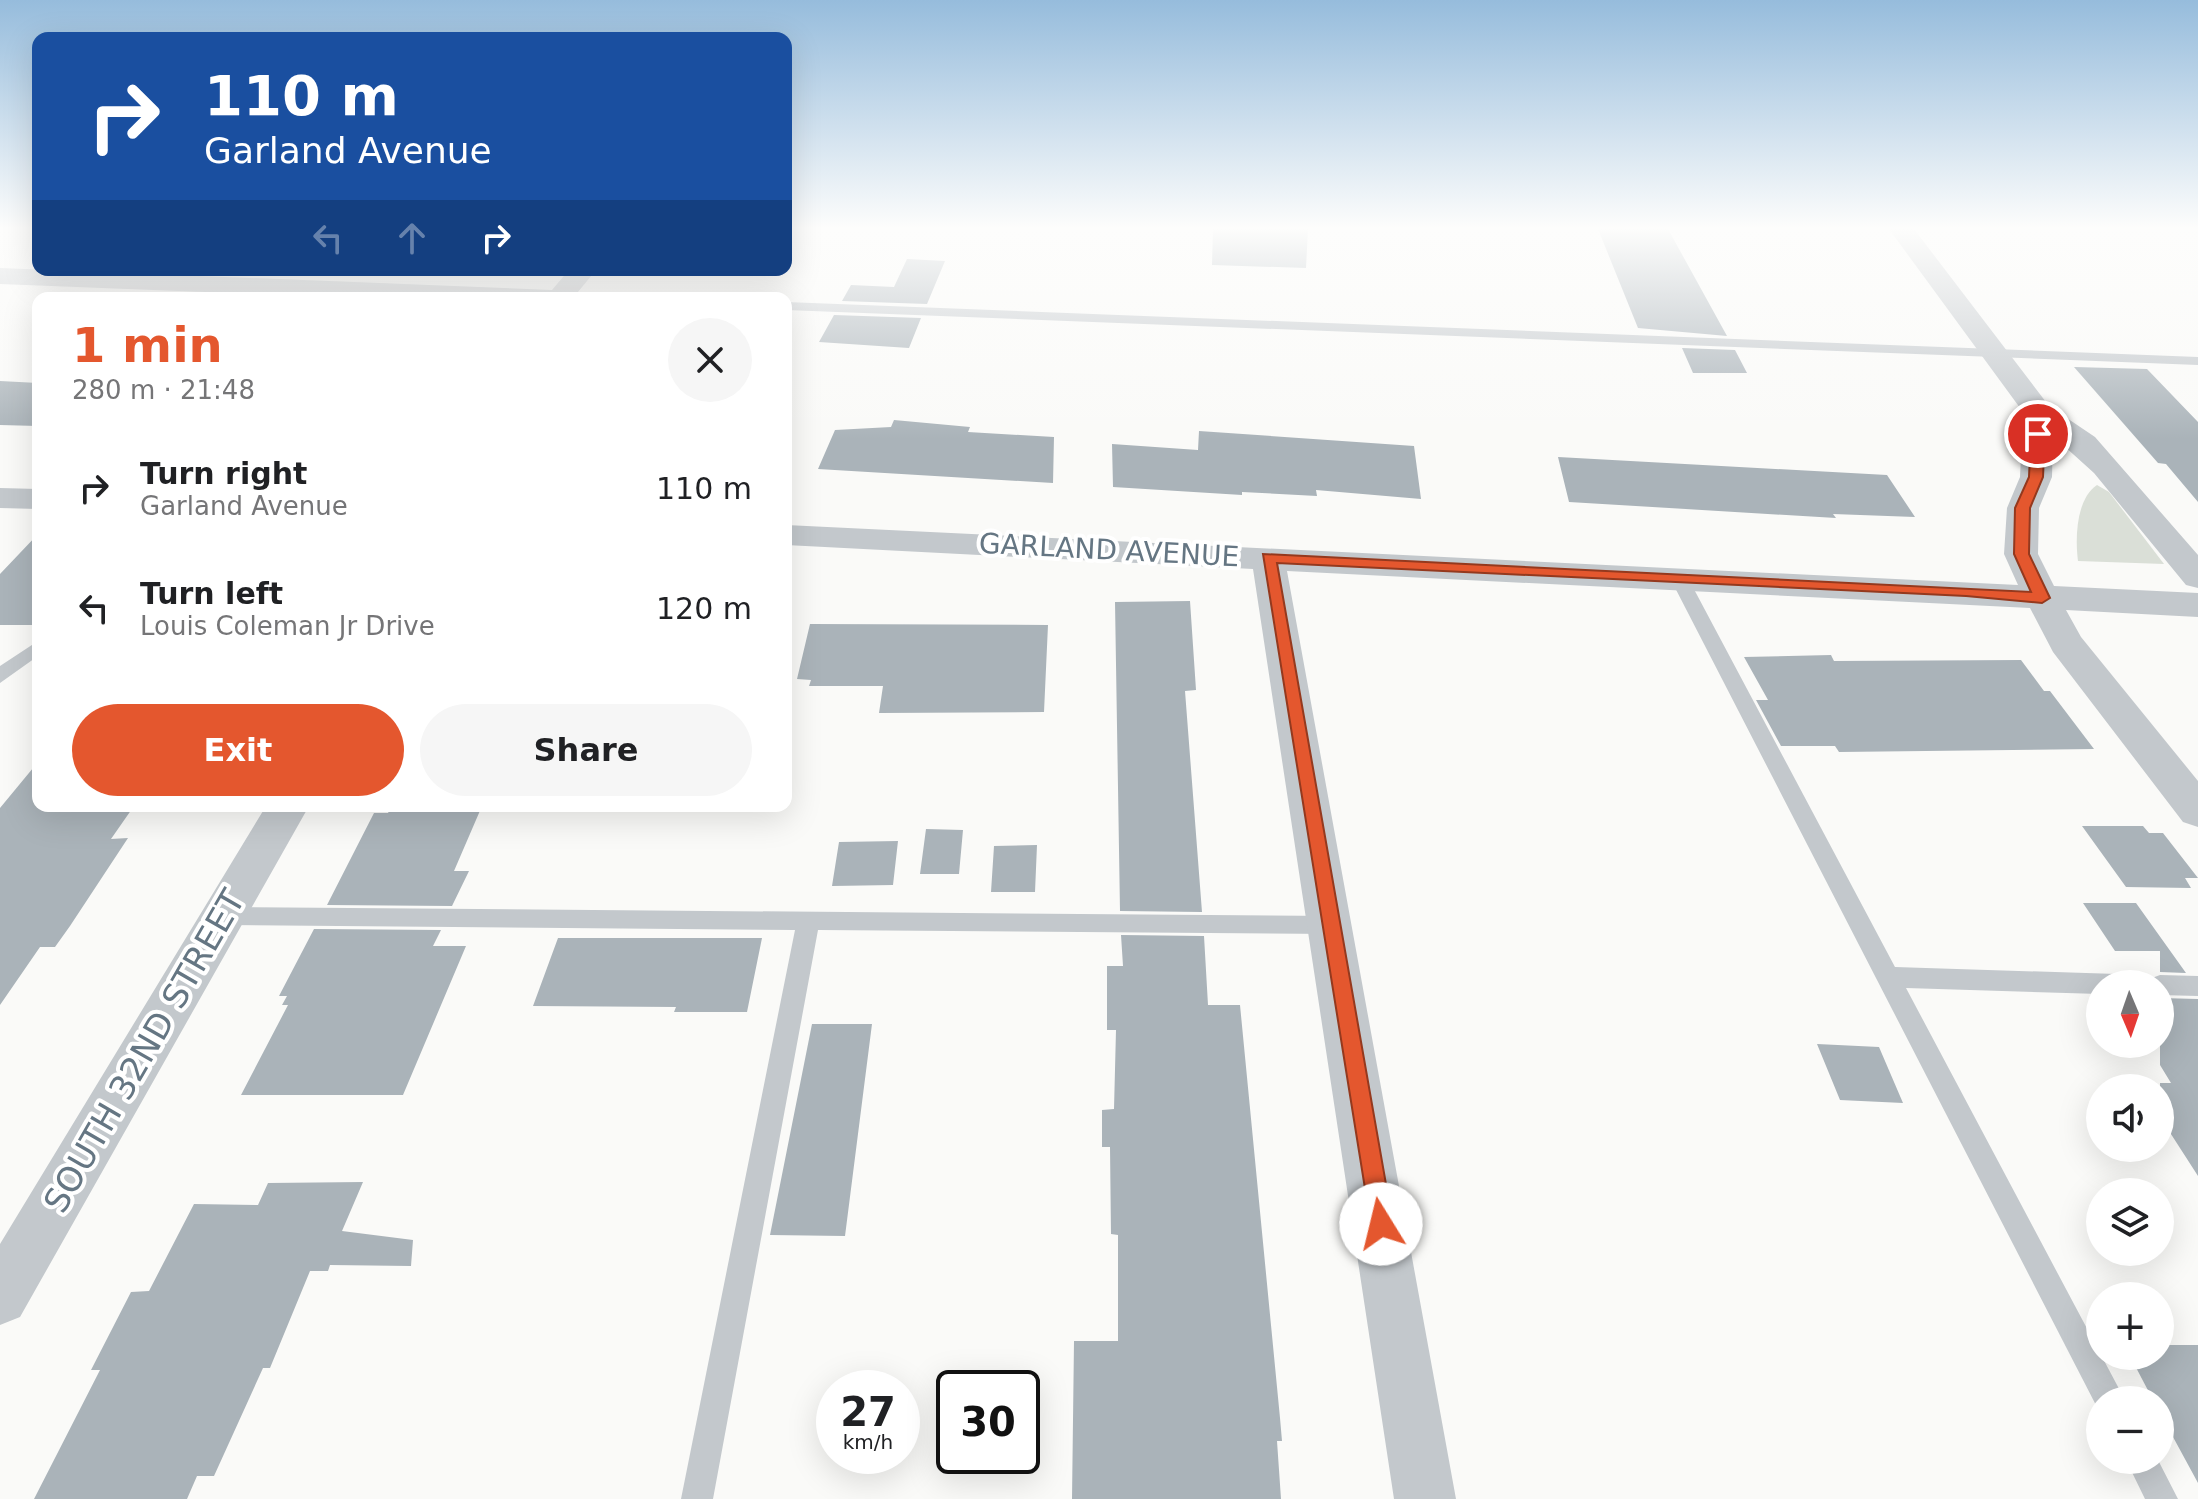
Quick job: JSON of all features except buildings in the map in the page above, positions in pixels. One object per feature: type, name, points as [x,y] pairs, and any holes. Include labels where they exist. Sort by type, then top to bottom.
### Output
[{"type":"street","points":[[1954,299],[2038,412],[2084,444],[2198,577]]},
{"type":"street","points":[[2038,412],[2036,477],[2023,508],[2021,554],[2066,643],[2198,811]]},
{"type":"street","points":[[0,498],[32,499]]},
{"type":"street","name":"GARLAND AVENUE","points":[[792,535],[1989,592],[2042,598],[2198,605]]},
{"type":"street","points":[[1268,558],[1332,925],[1425,1499]]},
{"type":"street","name":"SOUTH 32ND STREET","points":[[0,1297],[285,812]]},
{"type":"lane","points":[[792,306],[1148,323],[2198,361]]},
{"type":"lane","points":[[1679,578],[2103,1386]]},
{"type":"lane","points":[[0,676],[32,652]]},
{"type":"lane","points":[[224,916],[1332,925]]},
{"type":"lane","points":[[697,1499],[808,923]]},
{"type":"lane","points":[[1888,977],[2086,983]]},
{"type":"lane","points":[[2174,985],[2198,986]]},
{"type":"lane","points":[[2149,1474],[2162,1499]]},
{"type":"shaded area","points":[[2097,485],[2109,492],[2164,564],[2078,561],[2077,531],[2081,509],[2090,491]]},
{"type":"route","points":[[1381,1224],[1268,558],[1989,592],[2042,598],[2021,554],[2023,508],[2036,477],[2038,434]]}]
